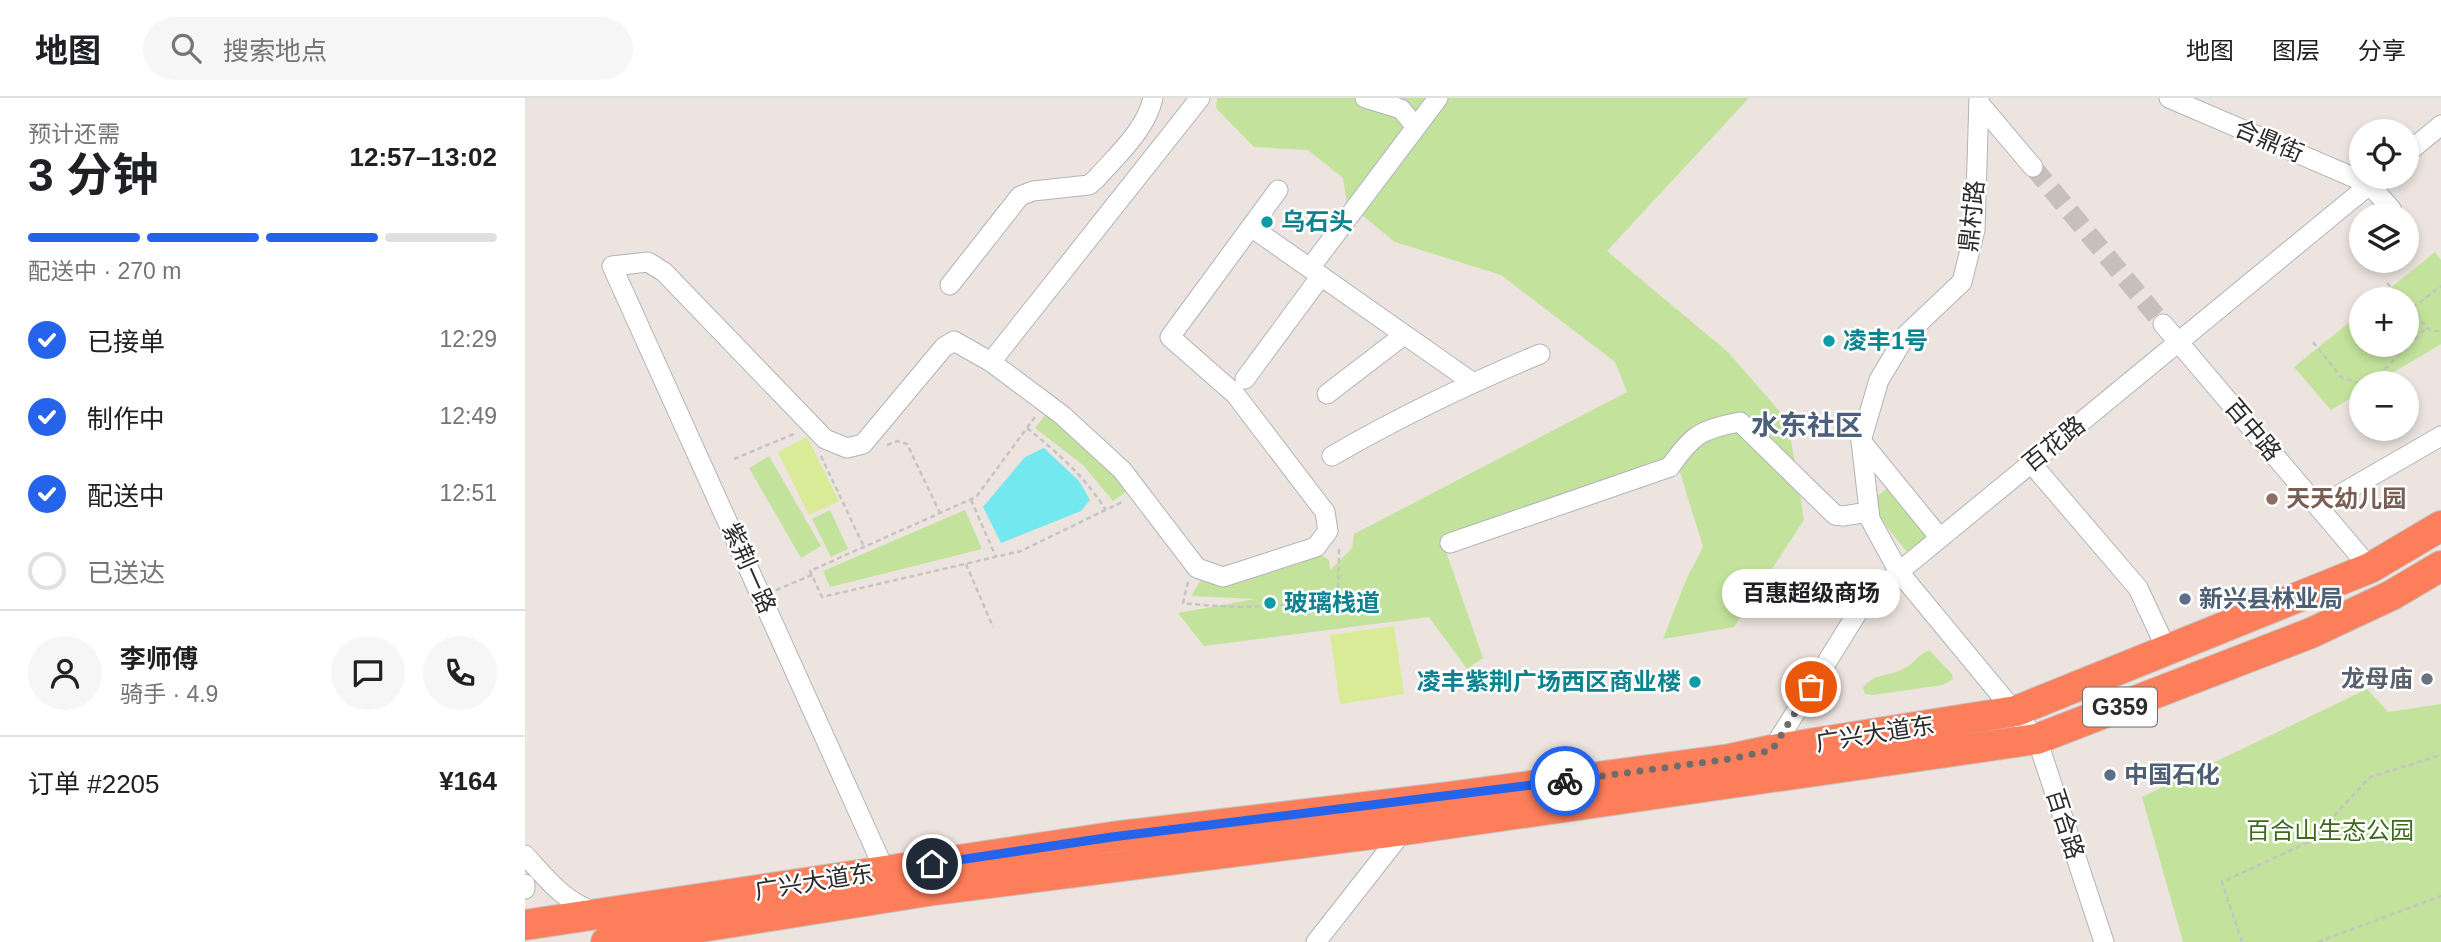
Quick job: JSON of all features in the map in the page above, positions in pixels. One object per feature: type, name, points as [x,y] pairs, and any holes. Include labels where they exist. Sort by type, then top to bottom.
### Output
[{"type":"highway","name":"广兴大道东","points":[[605,928],[885,871],[1112,837],[1463,796],[1730,759],[2016,711],[2370,568],[2441,526]]},
{"type":"highway","name":"广兴大道东","points":[[525,925],[605,928],[934,890],[1404,830],[2037,739],[2311,633],[2392,595],[2441,566]]},
{"type":"street","points":[[950,285],[1020,196],[1033,191],[1089,185],[1096,179],[1138,131],[1150,111],[1153,98]]},
{"type":"street","points":[[1200,98],[991,362],[1062,415],[1122,470],[1197,568],[1223,577],[1316,547],[1328,531],[1325,512],[1235,394],[1170,337],[1278,190]]},
{"type":"street","points":[[1366,98],[1401,109],[1416,127]]},
{"type":"street","points":[[1245,379],[1416,127],[1439,98]]},
{"type":"street","name":"合鼎街","points":[[2169,98],[2349,171]]},
{"type":"street","points":[[1979,100],[2033,167]]},
{"type":"street","name":"鼎村路","points":[[1979,100],[1975,230],[1962,282],[1906,335],[1879,380],[1861,441],[1870,519],[1899,572],[2016,711]]},
{"type":"street","points":[[2419,143],[2441,125]]},
{"type":"street","name":"百花路","points":[[1772,750],[1866,599],[2364,189]]},
{"type":"street","points":[[1251,227],[1472,382]]},
{"type":"street","name":"紫荆一路","points":[[885,871],[612,266],[648,262],[664,272],[825,439],[848,448],[863,444],[944,347],[954,341],[991,362]]},
{"type":"street","name":"百中路","points":[[2163,324],[2370,568]]},
{"type":"street","points":[[1327,394],[1404,335]]},
{"type":"street","points":[[1332,456],[1472,382],[1540,354]]},
{"type":"street","points":[[1450,543],[1670,467],[1689,440],[1719,426],[1740,422],[1835,515],[1869,512]]},
{"type":"street","points":[[2318,507],[2441,436]]},
{"type":"street","points":[[1861,441],[1940,538]]},
{"type":"street","points":[[2031,463],[2139,588],[2167,650]]},
{"type":"street","name":"百合路","points":[[2016,711],[2037,739],[2103,942]]},
{"type":"street","points":[[1316,942],[1404,830]]},
{"type":"street","points":[[525,855],[546,878],[605,928]]},
{"type":"path","points":[[2387,283],[2391,287]]},
{"type":"path","points":[[2419,303],[2441,285]]},
{"type":"path","points":[[2419,315],[2427,328],[2441,331]]},
{"type":"path","points":[[2381,371],[2427,328]]},
{"type":"path","points":[[2313,342],[2341,377],[2349,380]]},
{"type":"path","points":[[1046,402],[976,497],[810,571],[822,597],[1021,551],[1140,494]]},
{"type":"path","points":[[1027,428],[1065,458],[1089,484],[1106,510]]},
{"type":"path","points":[[818,450],[864,547]]},
{"type":"path","points":[[971,500],[996,557]]},
{"type":"path","points":[[1197,568],[1186,587],[1183,603],[1215,606],[1311,604],[1338,598],[1339,550],[1321,540]]},
{"type":"path","points":[[966,564],[993,627]]},
{"type":"path","points":[[794,582],[811,575]]},
{"type":"path","points":[[2242,942],[2222,882],[2311,841],[2370,777],[2441,755]]},
{"type":"path","points":[[2318,942],[2441,896]]},
{"type":"green space","points":[[1217,98],[1749,98],[1607,251],[1728,352],[1788,421],[1804,520],[1734,627],[1663,639],[1686,580],[1703,547],[1676,459],[1441,537],[1483,658],[1467,669],[1429,617],[1204,646],[1178,613],[1255,599],[1191,596],[1202,578],[1226,585],[1321,555],[1329,560],[1330,570],[1352,548],[1354,534],[1627,392],[1615,362],[1501,275],[1395,242],[1347,203],[1343,178],[1308,150],[1254,147],[1216,108]]},
{"type":"green space","points":[[2435,252],[2441,260],[2441,344],[2419,357],[2419,287],[2392,287],[2409,273],[2419,273],[2419,265]]},
{"type":"green space","points":[[2349,323],[2349,357],[2419,357],[2395,371],[2349,371],[2349,399],[2331,410],[2294,367]]},
{"type":"green space","points":[[1046,414],[1095,453],[1127,491],[1113,501],[1083,465],[1035,428]]},
{"type":"green space","points":[[807,437],[839,501],[809,515],[778,452]]},
{"type":"green space","points":[[769,456],[821,546],[801,558],[749,468]]},
{"type":"green space","points":[[1889,487],[1928,536],[1907,552],[1878,516],[1875,498]]},
{"type":"green space","points":[[830,510],[848,549],[831,557],[812,519]]},
{"type":"green space","points":[[965,510],[982,549],[830,587],[823,571]]},
{"type":"green space","points":[[1394,626],[1404,694],[1340,704],[1330,635]]},
{"type":"green space","points":[[1929,650],[1952,674],[1953,679],[1943,685],[1865,694],[1863,688],[1872,679],[1905,668]]},
{"type":"green space","name":"百合山生态公园","points":[[2367,689],[2388,712],[2441,704],[2441,942],[2183,942],[2142,797]]},
{"type":"water","points":[[1044,448],[1079,481],[1090,500],[1081,511],[1001,543],[983,507],[1025,457]]},
{"type":"tunnel","points":[[2033,167],[2163,324]]},
{"type":"way so far","points":[[1565,781],[1730,759],[1772,750],[1811,687]]},
{"type":"place","name":"乌石头","points":[[1267,222]]},
{"type":"place","name":"凌丰1号","points":[[1829,341]]},
{"type":"place","name":"天天幼儿园","points":[[2272,499]]},
{"type":"place","name":"新兴县林业局","points":[[2185,599]]},
{"type":"place","name":"玻璃栈道","points":[[1270,603]]},
{"type":"place","name":"龙母庙","points":[[2427,679]]},
{"type":"place","name":"凌丰紫荆广场西区商业楼","points":[[1695,682]]},
{"type":"place","name":"百惠超级商场","points":[[1811,687]]},
{"type":"place","name":"中国石化","points":[[2110,775]]},
{"type":"district","name":"水东社区","points":[[1807,425]]},
{"type":"route","points":[[932,864],[1112,837],[1565,781]]}]
